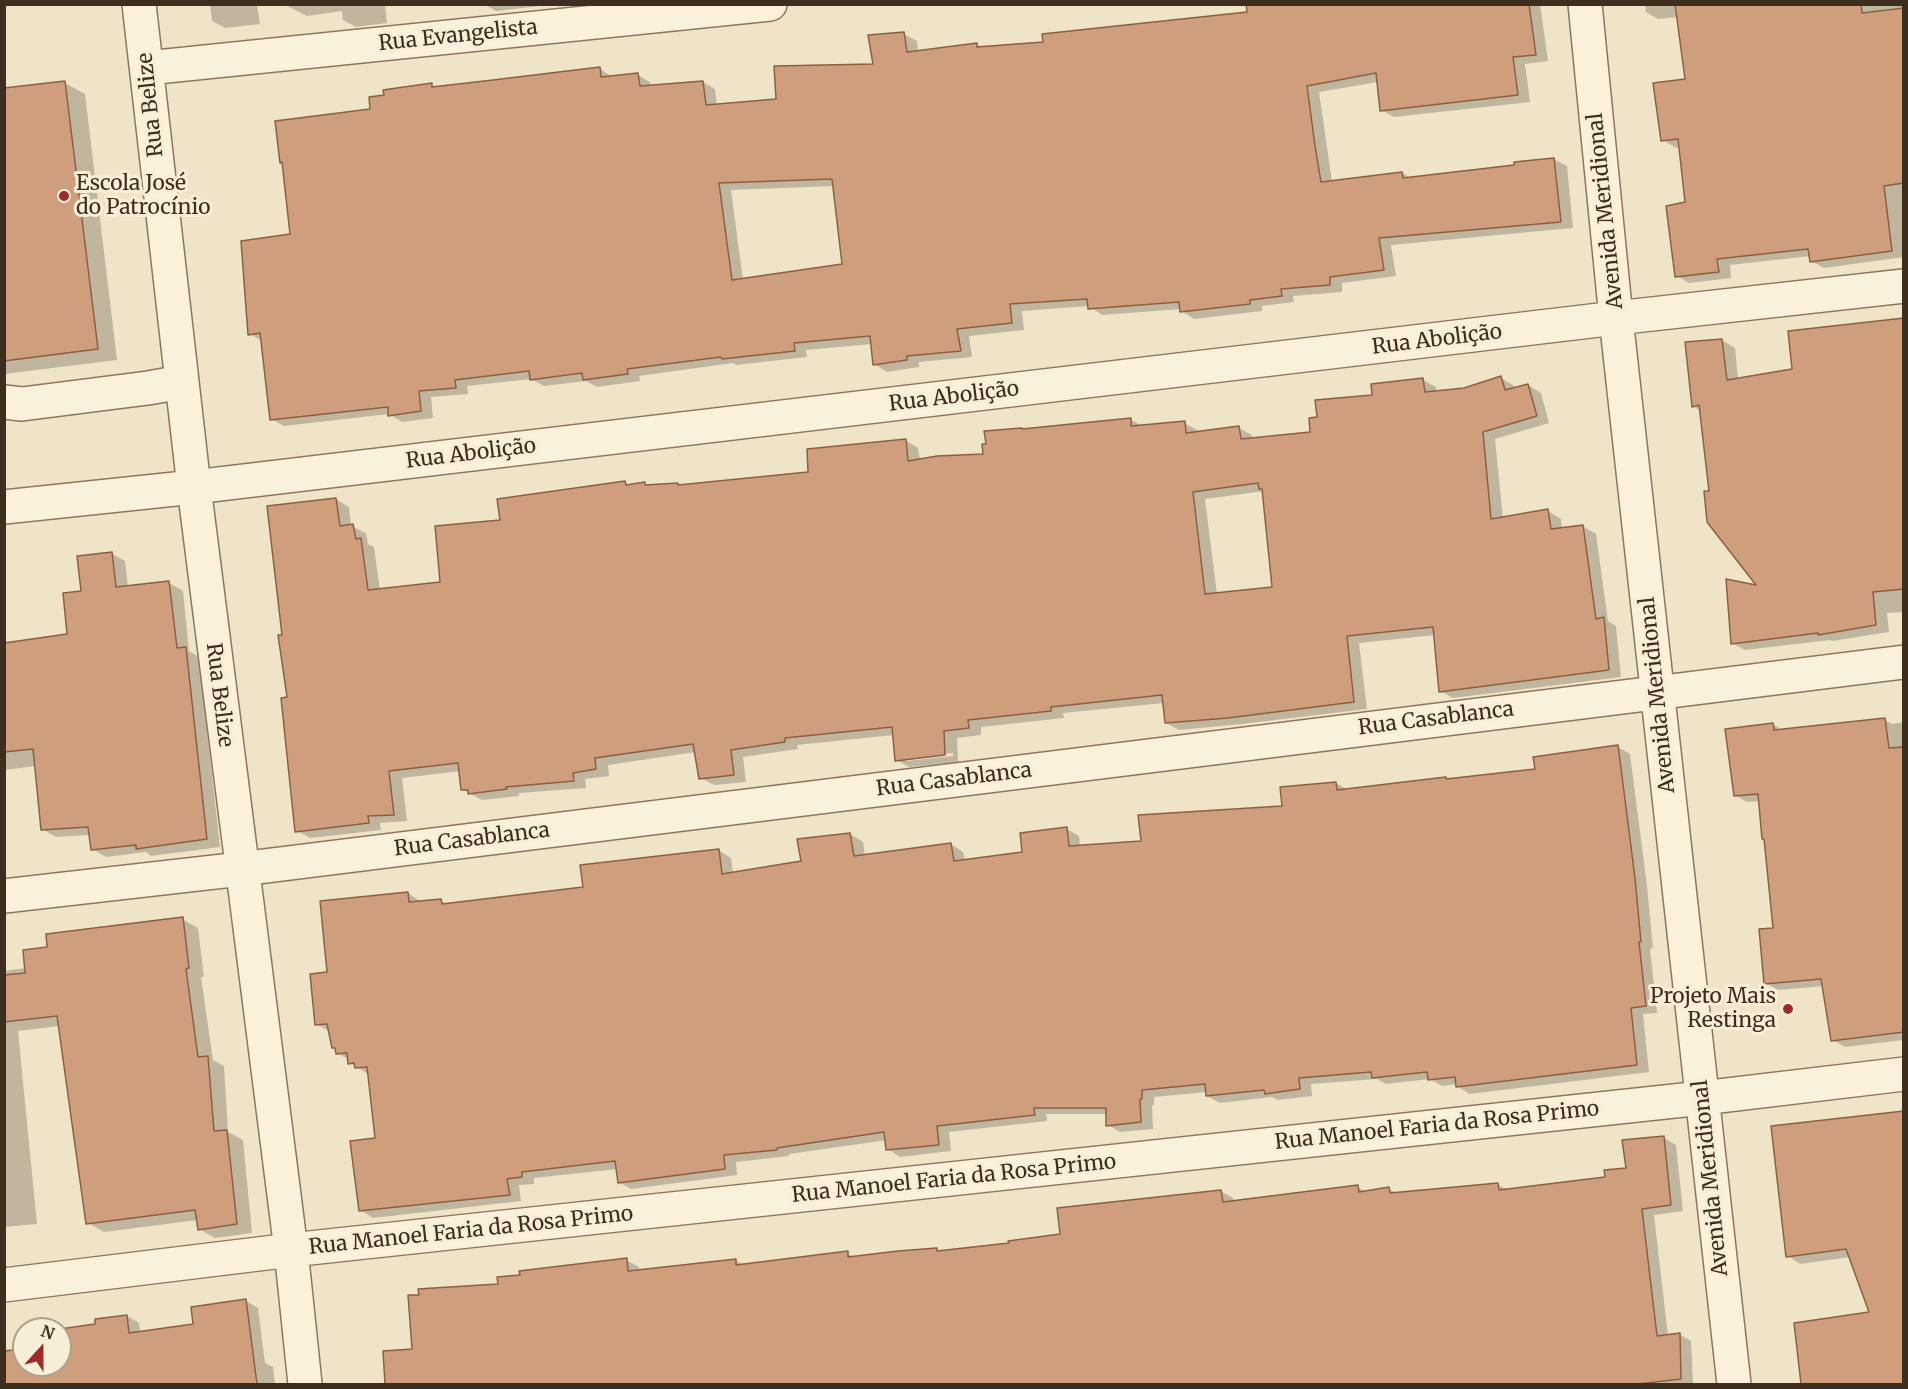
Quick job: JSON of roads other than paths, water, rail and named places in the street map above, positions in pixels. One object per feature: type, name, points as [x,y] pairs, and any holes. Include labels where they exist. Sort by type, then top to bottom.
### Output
[{"type":"street","name":"Rua Belize","points":[[139,4],[194,487],[291,1250],[305,1384]]},
{"type":"street","name":"Rua Evangelista","points":[[147,68],[770,4]]},
{"type":"street","name":"Avenida Meridional","points":[[1585,4],[1616,318],[1734,1384]]},
{"type":"street","name":"Rua Abolição","points":[[4,507],[194,487],[1616,318],[1904,286]]},
{"type":"street","points":[[4,402],[22,404],[182,382]]},
{"type":"street","name":"Rua Casablanca","points":[[4,896],[241,869],[1904,662]]},
{"type":"street","name":"Rua Manoel Faria da Rosa Primo","points":[[4,1285],[291,1250],[1702,1098],[1904,1074]]},
{"type":"place","name":"Escola José do Patrocínio","points":[[64,196]]},
{"type":"place","name":"Projeto Mais Restinga","points":[[1788,1009]]}]
